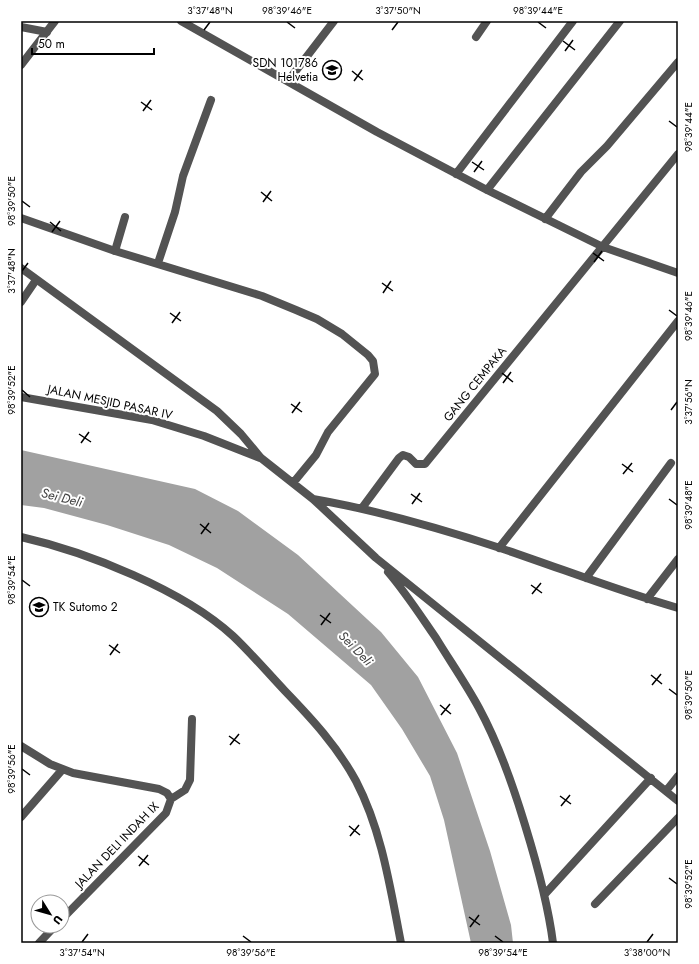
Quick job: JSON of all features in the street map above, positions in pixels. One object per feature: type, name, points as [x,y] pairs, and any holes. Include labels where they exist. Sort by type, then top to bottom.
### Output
[{"type":"street","points":[[21,65],[56,21]]},
{"type":"street","points":[[181,21],[377,132],[487,190],[603,247],[678,272]]},
{"type":"street","points":[[288,81],[334,21]]},
{"type":"street","points":[[476,37],[487,21]]},
{"type":"street","points":[[456,174],[573,21]]},
{"type":"street","points":[[487,190],[620,21]]},
{"type":"street","points":[[21,27],[47,32]]},
{"type":"street","points":[[545,219],[581,172],[607,146],[678,62]]},
{"type":"street","points":[[158,264],[175,212],[183,176],[212,100]]},
{"type":"street","points":[[603,247],[678,154]]},
{"type":"street","points":[[116,251],[125,217]]},
{"type":"street","points":[[21,218],[116,251],[262,296],[310,316],[342,334],[374,361],[375,374],[372,379],[328,432],[316,455],[293,484]]},
{"type":"street","name":"GANG CEMPAKA","points":[[362,508],[399,458],[403,455],[409,457],[416,464],[425,464],[603,247]]},
{"type":"street","points":[[21,268],[206,403],[241,434],[261,458],[313,499],[376,558],[678,801]]},
{"type":"street","points":[[21,302],[36,280]]},
{"type":"street","points":[[499,548],[678,322]]},
{"type":"street","name":"JALAN MESJID PASAR IV","points":[[21,397],[152,420],[204,436],[261,458]]},
{"type":"street","points":[[586,578],[671,463]]},
{"type":"street","points":[[313,499],[362,508],[499,548],[646,599],[678,608]]},
{"type":"street","points":[[21,536],[66,549],[151,583],[193,608],[232,636],[322,729],[339,751],[371,816],[383,850],[401,943]]},
{"type":"street","points":[[376,558],[405,592],[452,663],[478,707],[512,782],[545,894],[553,943]]},
{"type":"street","points":[[646,599],[678,559]]},
{"type":"street","name":"JALAN DELI INDAH IX","points":[[70,911],[166,813],[171,802],[182,793],[190,780],[192,720]]},
{"type":"street","points":[[21,746],[62,770],[85,776],[159,790],[168,793],[171,802]]},
{"type":"street","points":[[21,817],[62,770]]},
{"type":"street","points":[[666,791],[678,776]]},
{"type":"street","points":[[545,894],[651,778]]},
{"type":"street","points":[[595,904],[678,818]]},
{"type":"street","points":[[39,943],[48,934]]},
{"type":"water","name":"Sei Deli","points":[[21,450],[195,489],[238,511],[298,555],[381,632],[418,677],[457,753],[490,851],[511,925],[513,943],[471,943],[444,820],[430,776],[402,729],[371,685],[288,614],[217,568],[169,545],[107,525],[44,508],[21,505]]},
{"type":"place","name":"SDN 101786 Helvetia","points":[[332,70]]},
{"type":"place","name":"TK Sutomo 2","points":[[39,607]]}]
